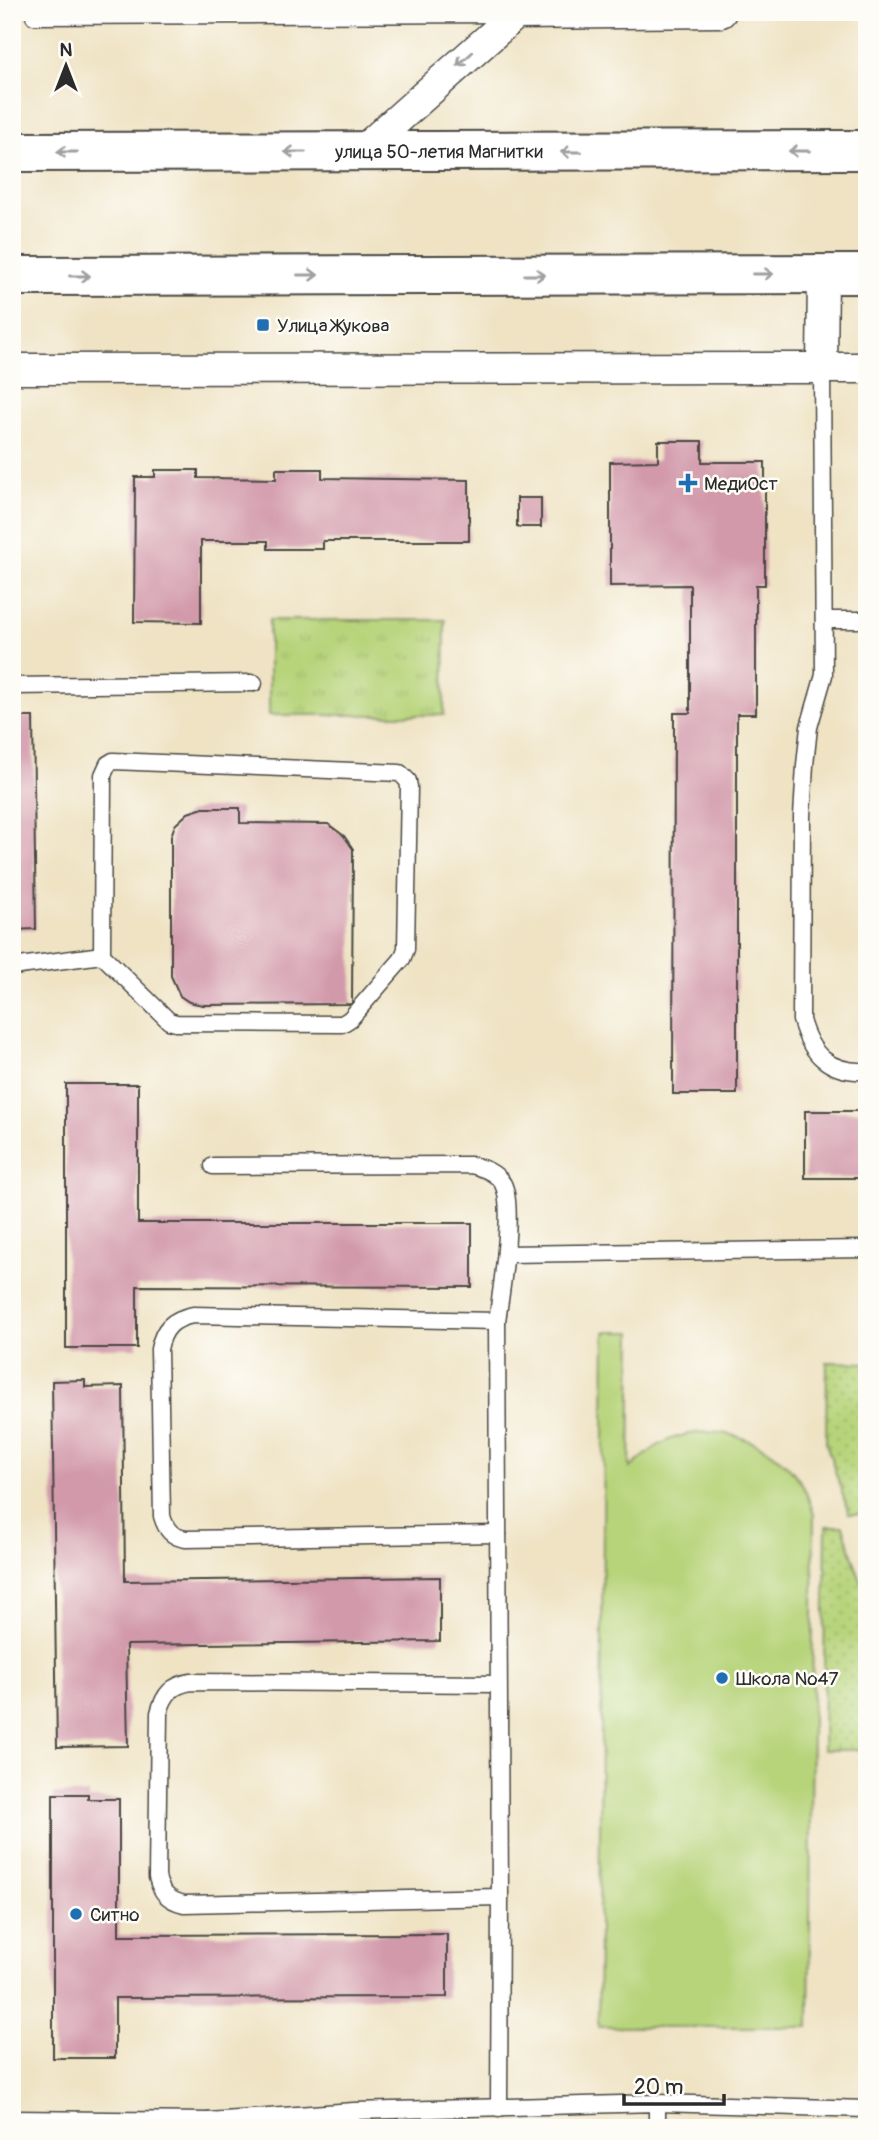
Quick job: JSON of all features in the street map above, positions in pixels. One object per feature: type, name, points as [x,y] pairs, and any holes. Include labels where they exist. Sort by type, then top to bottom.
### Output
[{"type":"main road","name":"улица 50-летия Магнитки","points":[[12,152],[867,150]]},
{"type":"main road","points":[[12,276],[867,274]]},
{"type":"street","points":[[361,152],[516,14],[721,12]]},
{"type":"street","points":[[822,368],[823,274]]},
{"type":"street","points":[[12,369],[867,368]]},
{"type":"lane","points":[[34,16],[516,14]]},
{"type":"lane","points":[[822,368],[824,675],[809,727],[805,765],[802,816],[801,1020],[807,1041],[819,1057],[837,1068],[867,1072]]},
{"type":"lane","points":[[824,620],[867,620]]},
{"type":"lane","points":[[12,686],[254,683]]},
{"type":"lane","points":[[113,761],[394,771],[408,781],[405,953],[346,1022],[172,1023],[102,955],[103,775],[108,764],[113,761]]},
{"type":"lane","points":[[12,967],[102,955]]},
{"type":"lane","points":[[213,1166],[471,1165],[495,1174],[503,1184],[507,1197],[506,1254],[497,1321],[499,2108]]},
{"type":"lane","points":[[506,1254],[867,1249]]},
{"type":"lane","points":[[497,1321],[193,1315],[180,1318],[169,1325],[162,1336],[159,1349],[162,1516],[164,1525],[177,1537],[498,1534]]},
{"type":"lane","points":[[498,1684],[179,1684],[162,1700],[159,1713],[158,1877],[159,1887],[165,1896],[184,1904],[500,1897]]},
{"type":"lane","points":[[657,2103],[657,2128]]},
{"type":"lane","points":[[12,2119],[208,2124],[354,2111],[657,2103],[867,2109]]},
{"type":"lane","points":[[354,2111],[354,2128]]},
{"type":"green space","points":[[269,620],[445,620],[444,715],[269,715]]},
{"type":"green space","points":[[605,1332],[632,1332],[630,1468],[655,1447],[678,1437],[718,1433],[738,1437],[757,1444],[790,1468],[802,1484],[814,1514],[809,2027],[598,2027]]},
{"type":"green space","points":[[827,1362],[867,1363],[867,1514],[849,1514],[826,1443]]},
{"type":"green space","points":[[826,1526],[843,1526],[867,1601],[867,1750],[823,1750]]},
{"type":"building","points":[[658,441],[702,441],[702,462],[765,462],[765,585],[756,585],[756,714],[737,714],[737,1094],[673,1094],[674,713],[690,713],[690,585],[610,586],[610,462],[658,461]]},
{"type":"building","points":[[276,469],[322,469],[322,478],[469,480],[469,541],[323,541],[323,549],[268,549],[268,541],[201,541],[201,623],[134,622],[135,477],[155,477],[155,470],[198,470],[198,478],[276,479]]},
{"type":"building","points":[[517,498],[541,498],[541,527],[517,527]]},
{"type":"building","points":[[12,717],[33,717],[36,929],[12,930]]},
{"type":"building","points":[[203,808],[240,808],[240,823],[328,824],[344,836],[353,849],[352,1004],[203,1005],[189,1002],[180,996],[171,976],[171,836],[175,825],[188,813]]},
{"type":"building","points":[[66,1084],[138,1084],[138,1223],[472,1223],[472,1287],[137,1286],[137,1348],[66,1348]]},
{"type":"building","points":[[805,1111],[867,1111],[867,1178],[805,1178]]},
{"type":"building","points":[[85,1380],[85,1387],[123,1386],[125,1581],[440,1577],[440,1641],[126,1645],[128,1746],[57,1747],[52,1381]]},
{"type":"building","points":[[53,1794],[88,1794],[88,1799],[119,1799],[119,1935],[447,1934],[447,1997],[115,1998],[115,2058],[53,2058]]},
{"type":"place","name":"Улица Жукова","points":[[263,325]]},
{"type":"place","name":"МедиОст","points":[[688,483]]},
{"type":"place","name":"Школа №47","points":[[722,1678]]},
{"type":"place","name":"Ситно","points":[[76,1914]]}]
